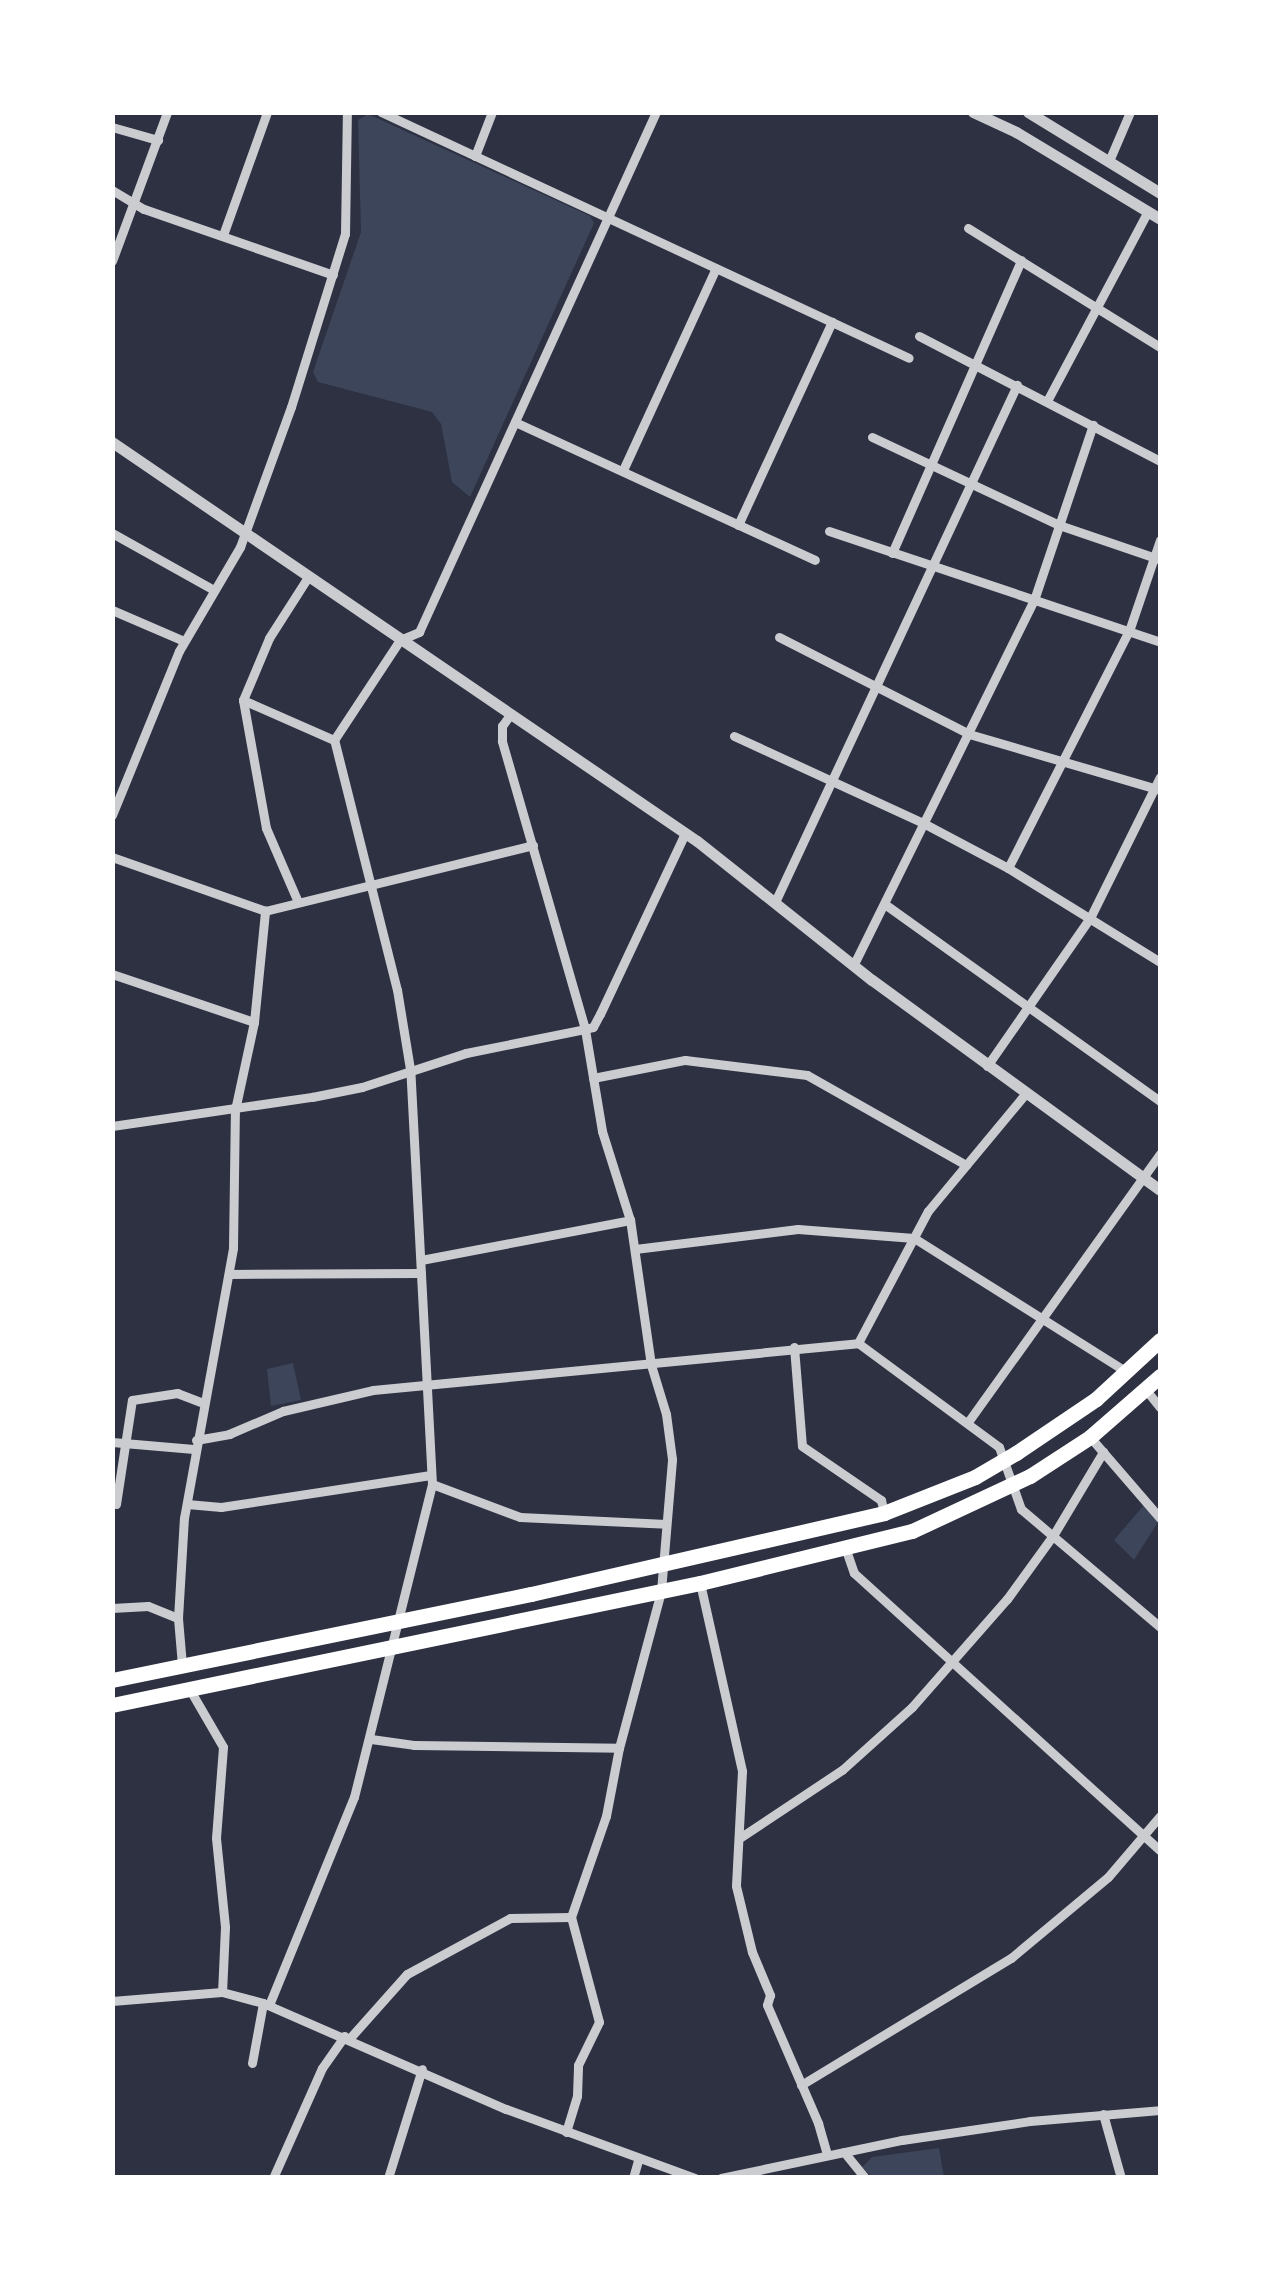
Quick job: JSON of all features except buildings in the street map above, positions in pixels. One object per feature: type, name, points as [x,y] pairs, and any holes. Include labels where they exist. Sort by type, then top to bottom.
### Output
[{"type":"highway","points":[[112,1680],[664,1564],[884,1513],[1004,1461],[1074,1416],[1160,1340]]},
{"type":"highway","points":[[112,1705],[661,1592],[846,1550],[944,1520],[1012,1486],[1090,1437],[1160,1376]]},
{"type":"street","points":[[112,261],[137,202],[167,112]]},
{"type":"street","points":[[223,235],[267,112]]},
{"type":"street","points":[[112,815],[184,641],[245,533],[333,275],[346,234],[346,112]]},
{"type":"street","points":[[381,112],[909,358]]},
{"type":"street","points":[[475,156],[492,112]]},
{"type":"street","points":[[252,2063],[266,2004],[350,1809],[371,1739],[432,1479],[410,1070],[397,990],[334,740],[400,640],[419,632],[656,112]]},
{"type":"street","points":[[973,112],[1016,132],[1160,219]]},
{"type":"street","points":[[1109,161],[1130,112]]},
{"type":"street","points":[[1016,132],[1029,113],[1160,193]]},
{"type":"street","points":[[112,128],[158,140]]},
{"type":"street","points":[[112,190],[144,209],[333,275]]},
{"type":"street","points":[[1048,401],[1148,212]]},
{"type":"street","points":[[968,228],[1160,346]]},
{"type":"street","points":[[892,553],[1021,260]]},
{"type":"street","points":[[623,470],[716,268]]},
{"type":"street","points":[[738,525],[832,322]]},
{"type":"street","points":[[920,336],[1160,461]]},
{"type":"street","points":[[775,902],[1017,385]]},
{"type":"street","points":[[516,422],[815,560]]},
{"type":"street","points":[[853,966],[1034,600],[1093,426]]},
{"type":"street","points":[[872,437],[1059,525],[1158,558]]},
{"type":"street","points":[[112,442],[685,833],[853,966],[1160,1190]]},
{"type":"street","points":[[828,531],[1160,642]]},
{"type":"street","points":[[112,533],[214,590]]},
{"type":"street","points":[[1008,868],[1129,632],[1158,558],[1160,540]]},
{"type":"street","points":[[298,902],[266,828],[243,700],[269,638],[308,577]]},
{"type":"street","points":[[112,610],[184,641]]},
{"type":"street","points":[[779,637],[969,734],[1158,789]]},
{"type":"street","points":[[243,700],[334,740]]},
{"type":"street","points":[[510,715],[502,726],[502,741],[585,1030],[602,1131],[630,1220],[651,1365],[666,1414],[672,1459],[661,1592],[619,1748],[606,1816],[571,1917],[598,2022],[578,2065],[576,2096],[566,2132]]},
{"type":"street","points":[[734,736],[925,824],[1008,868],[1160,962]]},
{"type":"street","points":[[987,1066],[1090,918],[1158,789],[1160,776]]},
{"type":"street","points":[[112,1126],[235,1110],[362,1087],[466,1053],[592,1027],[685,833]]},
{"type":"street","points":[[112,857],[265,911],[370,882],[533,845]]},
{"type":"street","points":[[886,905],[1160,1101]]},
{"type":"street","points":[[182,1665],[178,1618],[187,1504],[229,1274],[235,1110],[254,1022],[265,911]]},
{"type":"street","points":[[112,974],[254,1022]]},
{"type":"street","points":[[593,1078],[686,1060],[808,1075],[966,1165]]},
{"type":"street","points":[[858,1342],[928,1211],[1026,1093]]},
{"type":"street","points":[[968,1422],[1160,1154]]},
{"type":"street","points":[[422,1260],[630,1220]]},
{"type":"street","points":[[635,1249],[798,1228],[914,1238],[1127,1372]]},
{"type":"street","points":[[229,1274],[421,1272]]},
{"type":"street","points":[[112,1442],[195,1444],[230,1434],[268,1416],[373,1390],[428,1388],[858,1342],[1000,1447],[1021,1509],[1160,1627]]},
{"type":"street","points":[[794,1348],[802,1446],[881,1500],[884,1513]]},
{"type":"street","points":[[1146,1390],[1160,1407]]},
{"type":"street","points":[[116,1504],[132,1400],[177,1392],[203,1403]]},
{"type":"street","points":[[1090,1437],[1160,1518]]},
{"type":"street","points":[[741,1837],[842,1770],[912,1706],[1007,1599],[1054,1534],[1103,1452]]},
{"type":"street","points":[[187,1504],[221,1507],[432,1479],[520,1517],[666,1524]]},
{"type":"street","points":[[846,1550],[854,1573],[1160,1850]]},
{"type":"street","points":[[700,1583],[742,1771],[736,1886],[752,1952],[770,1995],[767,2005],[827,2155]]},
{"type":"street","points":[[112,1608],[155,1607],[178,1618]]},
{"type":"street","points":[[190,1690],[223,1748],[216,1838],[225,1927],[222,1992]]},
{"type":"street","points":[[371,1739],[414,1745],[619,1748]]},
{"type":"street","points":[[801,2085],[1011,1958],[1108,1878],[1160,1816]]},
{"type":"street","points":[[273,2178],[322,2068],[407,1974],[510,1918],[571,1917]]},
{"type":"street","points":[[112,2001],[222,1992],[266,2004],[566,2132],[695,2178]]},
{"type":"street","points":[[388,2178],[422,2070]]},
{"type":"street","points":[[721,2178],[761,2174],[827,2155],[1028,2121],[1160,2110]]},
{"type":"street","points":[[1103,2114],[1121,2178]]},
{"type":"street","points":[[844,2152],[864,2178]]},
{"type":"street","points":[[633,2178],[638,2160]]},
{"type":"shaded area","points":[[368,114],[590,216],[594,223],[470,497],[452,482],[441,424],[432,412],[318,382],[313,372],[361,232],[358,120]]},
{"type":"shaded area","points":[[293,1363],[301,1400],[271,1406],[267,1369]]},
{"type":"shaded area","points":[[1144,1505],[1158,1522],[1134,1560],[1114,1540]]},
{"type":"shaded area","points":[[939,2148],[944,2177],[872,2177],[862,2167],[872,2157]]}]
